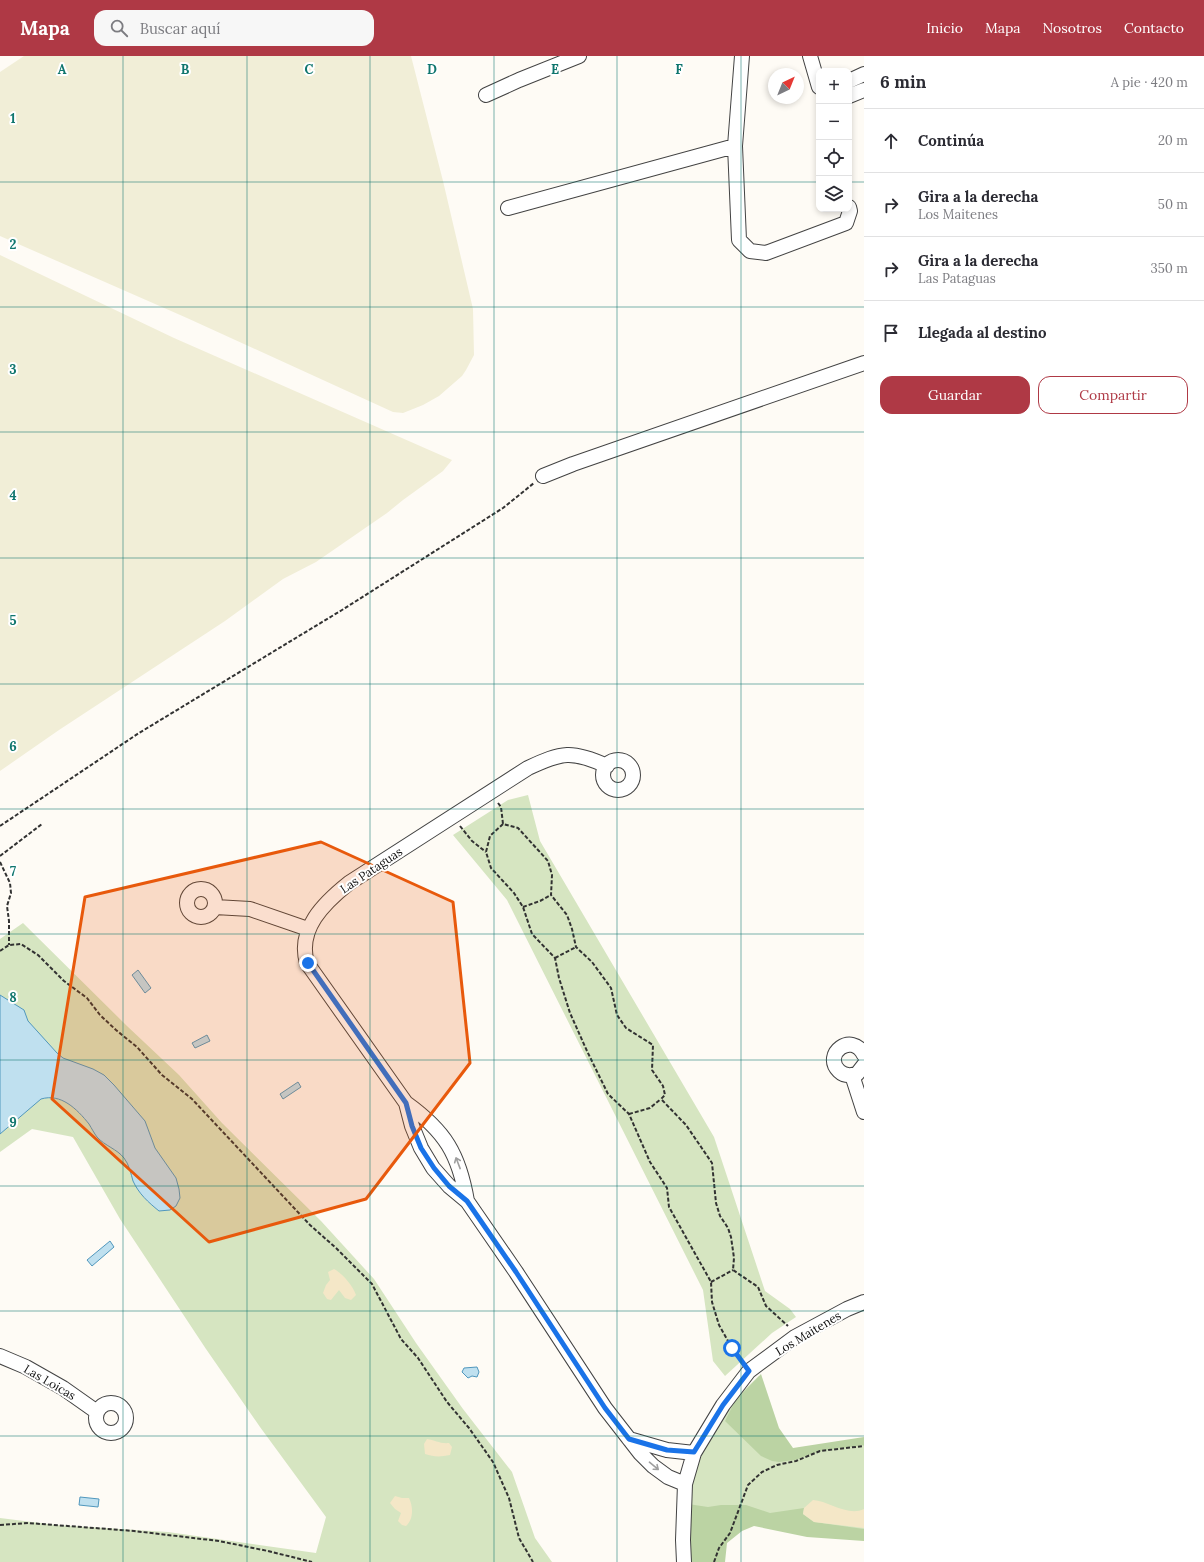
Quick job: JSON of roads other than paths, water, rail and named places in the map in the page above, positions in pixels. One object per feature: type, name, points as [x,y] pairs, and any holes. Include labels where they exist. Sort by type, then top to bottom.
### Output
[{"type":"street","points":[[486,95],[579,56]]},
{"type":"street","points":[[742,56],[735,146],[739,240],[750,251],[766,253],[846,223],[850,212]]},
{"type":"street","points":[[810,56],[816,77]]},
{"type":"street","points":[[852,80],[864,74]]},
{"type":"street","points":[[852,95],[864,90]]},
{"type":"street","points":[[508,208],[735,146]]},
{"type":"street","points":[[543,476],[573,464],[864,363]]},
{"type":"street","name":"Las Pataguas","points":[[467,1201],[463,1178],[454,1155],[442,1135],[425,1117],[406,1103],[308,963],[304,948],[308,929],[327,903],[349,883],[454,817],[528,768],[548,758],[561,755],[588,757],[607,766]]},
{"type":"street","points":[[215,907],[250,909],[308,929]]},
{"type":"street","points":[[864,1054],[858,1047],[848,1044],[840,1048],[836,1053],[834,1064],[842,1074],[852,1075],[857,1074],[864,1065]]},
{"type":"street","points":[[852,1075],[864,1112]]},
{"type":"street","name":"Las Pataguas","points":[[406,1103],[412,1126],[421,1148],[434,1168],[444,1180],[467,1201],[516,1272],[605,1408],[640,1453],[653,1466],[668,1477],[685,1484]]},
{"type":"street","name":"Los Maitenes","points":[[684,1562],[683,1540],[685,1484],[694,1452],[723,1405],[749,1371],[795,1337],[847,1309],[864,1302]]},
{"type":"street","name":"Las Loicas","points":[[0,1356],[26,1367],[57,1384],[98,1412]]},
{"type":"street","points":[[629,1439],[667,1450],[694,1452]]},
{"type":"water","points":[[138,970],[151,988],[145,993],[132,975]]},
{"type":"water","points":[[0,995],[24,1010],[28,1021],[63,1058],[93,1069],[104,1075],[145,1121],[155,1148],[176,1178],[180,1198],[176,1206],[170,1210],[159,1211],[151,1204],[135,1186],[126,1160],[118,1152],[100,1140],[79,1113],[62,1100],[55,1098],[41,1099],[0,1134]]},
{"type":"water","points":[[207,1035],[210,1041],[195,1048],[192,1043]]},
{"type":"water","points":[[298,1082],[301,1087],[283,1099],[280,1094]]},
{"type":"water","points":[[110,1241],[114,1247],[92,1266],[87,1260]]},
{"type":"water","points":[[477,1367],[479,1372],[477,1377],[472,1376],[468,1378],[462,1372],[464,1368]]},
{"type":"water","points":[[80,1497],[99,1499],[98,1507],[79,1505]]}]
